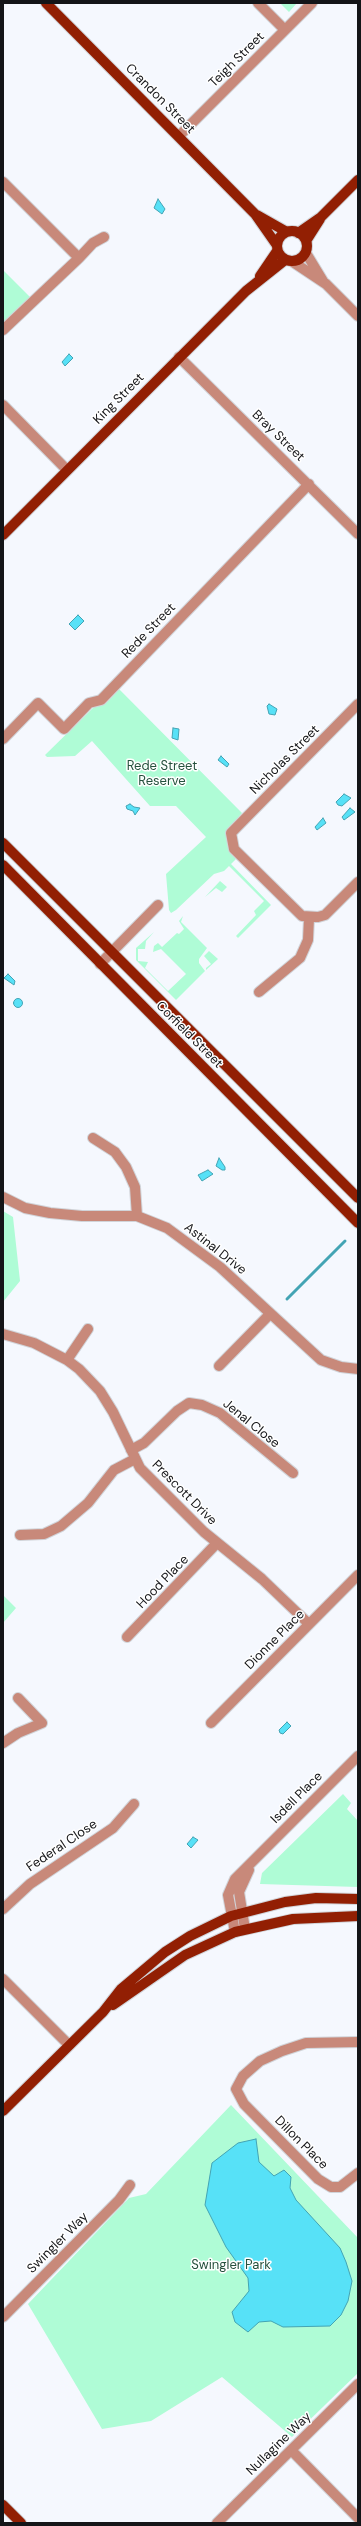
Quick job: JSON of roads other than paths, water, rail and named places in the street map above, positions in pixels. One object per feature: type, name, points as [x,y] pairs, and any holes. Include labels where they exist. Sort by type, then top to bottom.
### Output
[{"type":"main road","name":"Crandon Street","points":[[46,3],[255,214],[277,248]]},
{"type":"main road","points":[[298,233],[321,217],[358,180]]},
{"type":"main road","name":"Crandon Street","points":[[255,214],[287,232]]},
{"type":"main road","points":[[306,241],[298,233],[287,232],[280,236],[277,248],[289,261],[303,257],[306,253],[306,241],[321,217]]},
{"type":"main road","name":"King Street","points":[[255,283],[277,248]]},
{"type":"main road","name":"King Street","points":[[3,535],[179,357],[255,283],[289,261]]},
{"type":"main road","name":"Corfield Street","points":[[3,843],[358,1198]]},
{"type":"main road","name":"Corfield Street","points":[[3,865],[358,1223]]},
{"type":"main road","points":[[3,2111],[103,2012],[121,1989],[165,1952],[190,1936],[242,1912],[285,1902],[316,1898],[358,1899]]},
{"type":"main road","points":[[103,2012],[185,1956],[245,1928],[293,1919],[358,1916]]},
{"type":"main road","points":[[3,2505],[21,2523]]},
{"type":"street","points":[[258,3],[285,30]]},
{"type":"street","name":"Teigh Street","points":[[179,136],[312,3]]},
{"type":"street","points":[[3,182],[79,258]]},
{"type":"street","points":[[3,330],[93,243],[104,236]]},
{"type":"street","points":[[306,253],[326,284],[358,316]]},
{"type":"street","points":[[289,261],[326,284]]},
{"type":"street","name":"Bray Street","points":[[179,357],[358,534]]},
{"type":"street","points":[[3,405],[67,470]]},
{"type":"street","name":"Rede Street","points":[[3,739],[38,704],[64,729],[89,703],[101,700],[309,484]]},
{"type":"street","name":"Nicholas Street","points":[[309,918],[297,912],[234,849],[231,833],[358,704]]},
{"type":"street","points":[[259,992],[300,958],[308,940],[309,918],[325,915],[358,882]]},
{"type":"street","points":[[100,964],[158,905]]},
{"type":"street","points":[[93,1138],[115,1152],[126,1167],[135,1186],[137,1216]]},
{"type":"street","name":"Astinal Drive","points":[[3,1197],[25,1208],[50,1213],[82,1216],[137,1216],[167,1228],[220,1267],[321,1360],[341,1367],[358,1369]]},
{"type":"street","points":[[219,1366],[270,1314]]},
{"type":"street","points":[[67,1360],[88,1329]]},
{"type":"street","name":"Prescott Drive","points":[[3,1334],[34,1343],[67,1360],[100,1391],[113,1412],[133,1454],[148,1476],[217,1543],[262,1579],[309,1624]]},
{"type":"street","name":"Jenal Close","points":[[133,1454],[177,1411],[189,1403],[202,1405],[220,1413],[293,1473]]},
{"type":"street","points":[[20,1535],[44,1534],[61,1526],[88,1503],[114,1470],[133,1454]]},
{"type":"street","name":"Hood Place","points":[[127,1637],[217,1543]]},
{"type":"street","name":"Dionne Place","points":[[211,1723],[358,1575]]},
{"type":"street","points":[[3,1743],[18,1733],[42,1723],[18,1698]]},
{"type":"street","name":"Isdell Place","points":[[235,1932],[231,1916],[229,1889],[235,1879],[358,1756]]},
{"type":"street","name":"Federal Close","points":[[3,1909],[30,1884],[113,1828],[134,1804]]},
{"type":"street","name":"Isdell Place","points":[[245,1928],[240,1885],[255,1859]]},
{"type":"street","points":[[3,1979],[69,2045]]},
{"type":"street","name":"Dillon Place","points":[[358,2042],[306,2043],[282,2051],[260,2061],[243,2076],[236,2089],[244,2104],[318,2179],[331,2187],[340,2187],[348,2183],[358,2173]]},
{"type":"street","name":"Swingler Way","points":[[3,2317],[119,2200],[130,2185]]},
{"type":"street","name":"Nullagine Way","points":[[217,2523],[292,2451],[358,2384]]},
{"type":"street","points":[[292,2451],[358,2518]]},
{"type":"water","points":[[158,199],[165,209],[162,214],[154,208]]},
{"type":"water","points":[[69,354],[73,358],[65,366],[62,362]]},
{"type":"water","points":[[78,615],[84,621],[75,630],[69,624]]},
{"type":"water","points":[[269,704],[277,709],[275,715],[269,714],[267,706]]},
{"type":"water","points":[[173,728],[179,729],[178,740],[172,738]]},
{"type":"water","points":[[221,756],[229,764],[227,767],[218,760]]},
{"type":"water","points":[[344,794],[351,798],[342,806],[338,805],[336,802]]},
{"type":"water","points":[[130,804],[134,807],[140,808],[135,815],[133,811],[127,809],[126,806]]},
{"type":"water","points":[[350,808],[355,812],[344,820],[342,817]]},
{"type":"water","points":[[323,818],[326,823],[317,830],[315,827]]},
{"type":"water","points":[[8,974],[15,981],[14,985],[4,978]]},
{"type":"water","points":[[18,998],[23,1003],[18,1008],[13,1003]]},
{"type":"water","points":[[219,1158],[225,1167],[225,1170],[222,1170],[216,1166]]},
{"type":"water","points":[[208,1170],[213,1174],[202,1181],[198,1175]]},
{"type":"water","points":[[287,1722],[291,1726],[283,1734],[280,1733],[279,1730]]},
{"type":"water","points":[[193,1837],[198,1840],[191,1848],[187,1844]]},
{"type":"water","points":[[256,2139],[259,2162],[274,2176],[284,2170],[291,2177],[290,2188],[296,2200],[340,2248],[346,2262],[352,2281],[348,2301],[341,2315],[330,2326],[283,2327],[271,2321],[259,2322],[248,2332],[235,2322],[232,2312],[249,2291],[248,2278],[226,2247],[205,2205],[212,2163],[238,2143]]},
{"type":"waterway","points":[[287,1299],[345,1241]]},
{"type":"park label","name":"Rede Street Reserve","points":[[162,774]]},
{"type":"park label","name":"Swingler Park","points":[[231,2266]]}]
